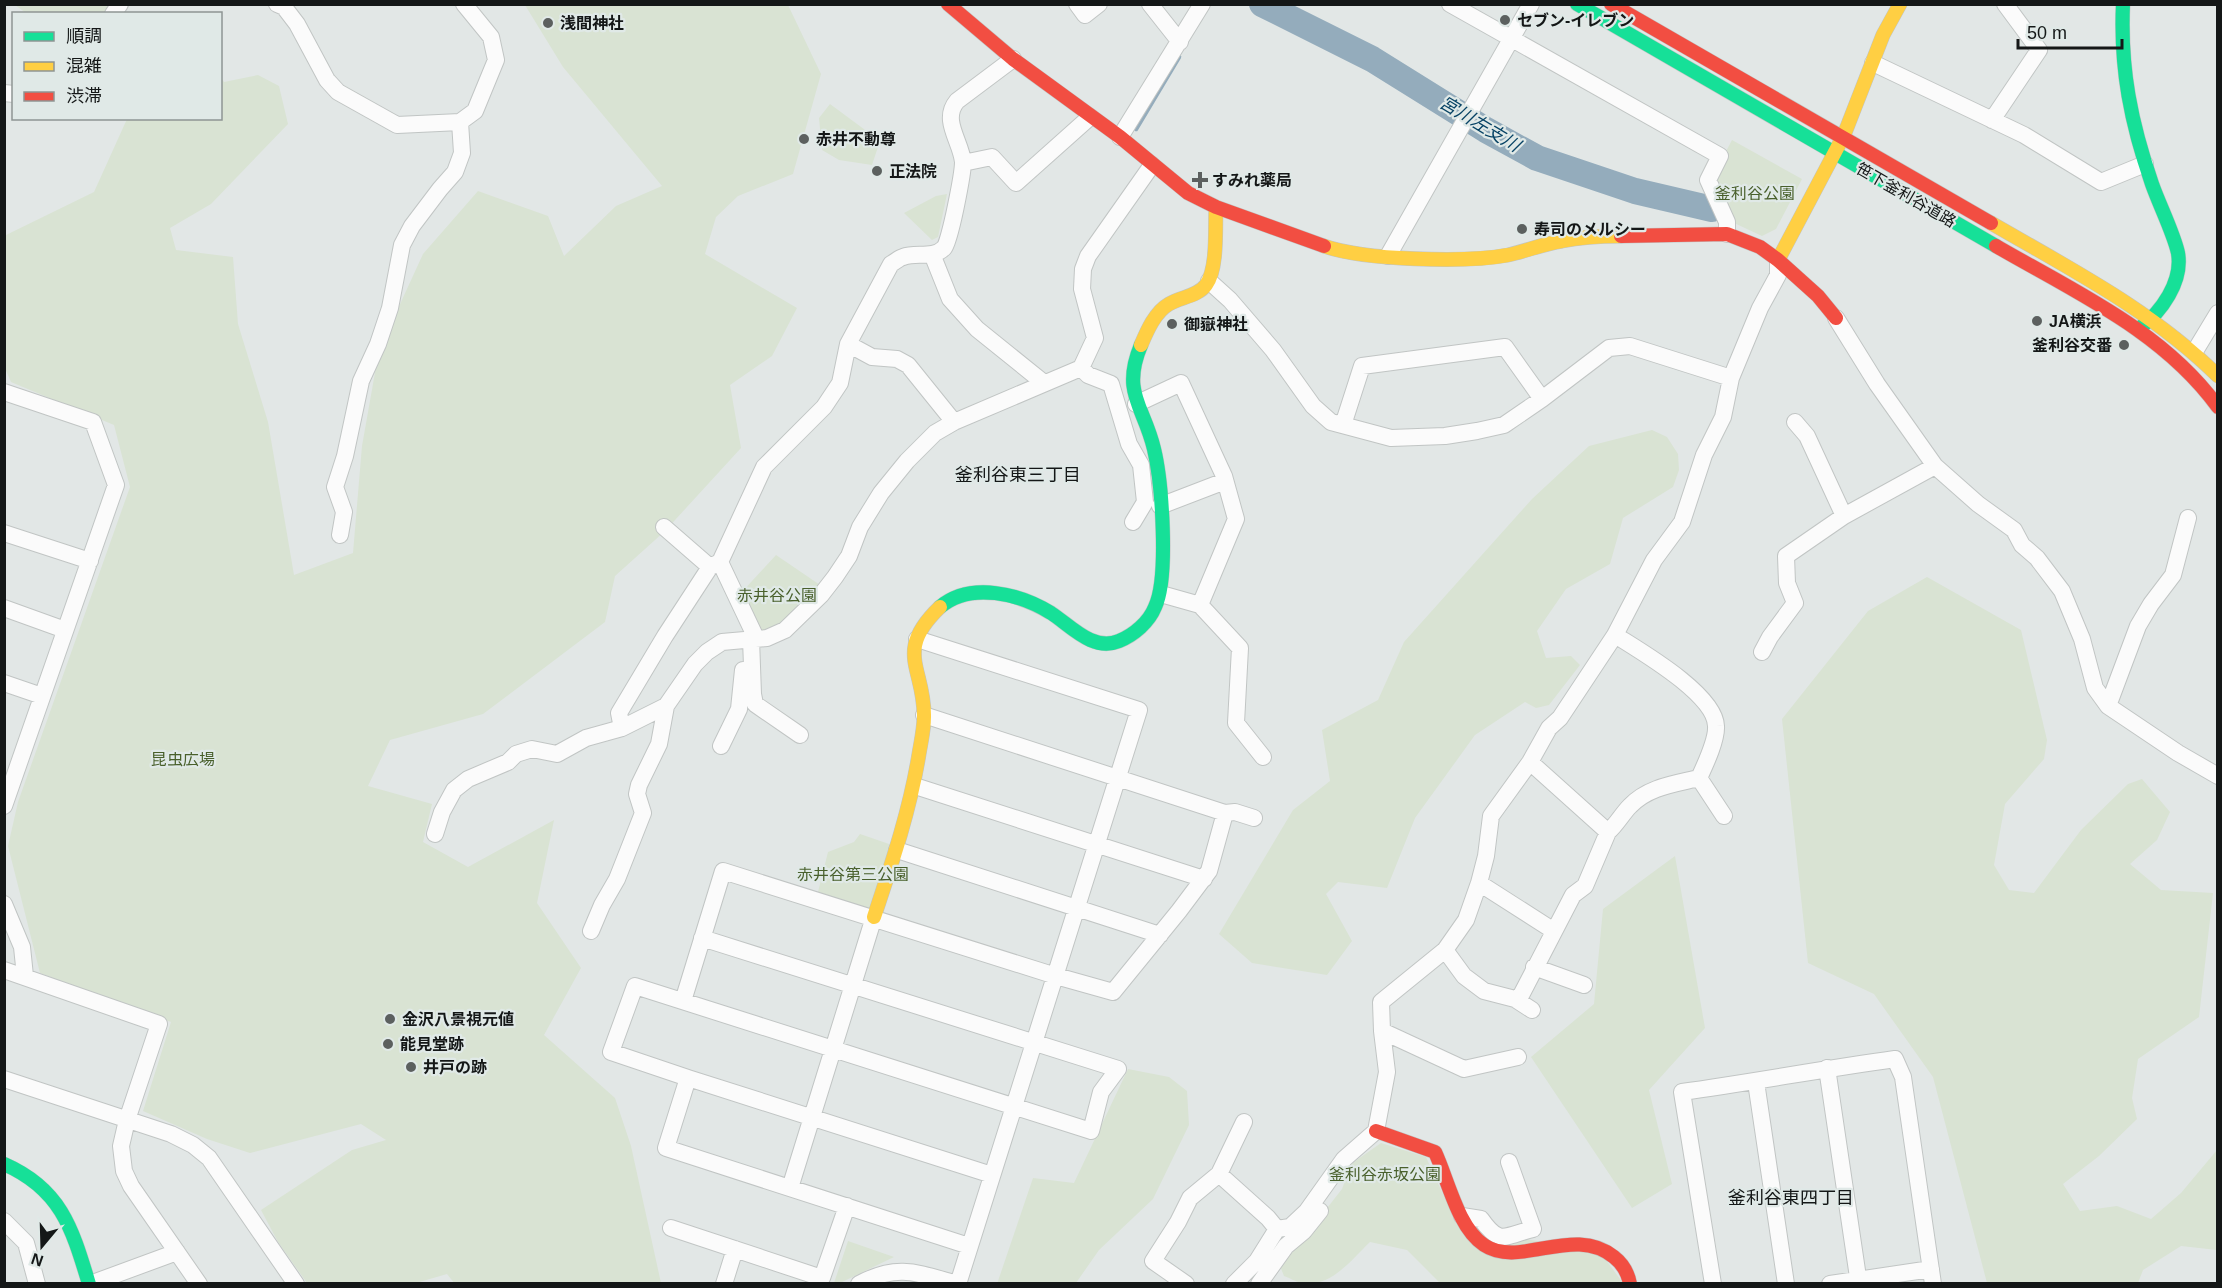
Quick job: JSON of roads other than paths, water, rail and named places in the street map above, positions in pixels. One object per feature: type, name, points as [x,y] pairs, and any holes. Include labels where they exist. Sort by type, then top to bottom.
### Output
[{"type":"street","points":[[283,5],[297,24],[327,80],[338,92],[397,125],[460,122],[476,111],[496,60],[491,37],[464,4]]},
{"type":"street","points":[[948,4],[1013,59],[1120,137],[1188,193],[1216,207],[1336,250],[1388,256],[1471,258],[1506,255],[1561,241],[1596,236],[1727,234],[1760,247],[1818,296],[1836,318],[1877,384],[1935,466],[1978,504],[2014,530],[2022,545],[2037,558],[2062,591],[2082,639],[2095,688],[2108,706],[2168,747],[2217,776]]},
{"type":"street","points":[[1077,4],[1085,15],[1099,4]]},
{"type":"street","points":[[1150,4],[1180,42]]},
{"type":"street","points":[[1120,137],[1202,4]]},
{"type":"street","points":[[1450,4],[1720,156],[1708,180],[1727,222],[1727,234]]},
{"type":"street","points":[[1388,256],[1531,4]]},
{"type":"street","name":"笹下釜利谷道路","points":[[1577,4],[2139,329],[2163,346],[2195,375],[2217,407]]},
{"type":"street","name":"笹下釜利谷道路","points":[[1611,4],[1844,135],[2148,315],[2195,351],[2217,376]]},
{"type":"street","points":[[1234,1284],[1257,1261],[1277,1229],[1290,1227],[1307,1212],[1344,1160],[1376,1131],[1387,1072],[1381,1002],[1445,950],[1466,920],[1486,856],[1491,816],[1530,762],[1549,728],[1560,718],[1615,635],[1654,560],[1682,522],[1704,455],[1723,417],[1731,378],[1760,308],[1778,275],[1778,260],[1844,135],[1883,35],[1900,4]]},
{"type":"street","points":[[1992,120],[2039,50],[2005,4]]},
{"type":"street","points":[[2123,4],[2120,28],[2123,75],[2140,166],[2168,256],[2163,279],[2148,315],[2139,329]]},
{"type":"street","points":[[2109,38],[2114,87],[2125,139],[2140,166]]},
{"type":"street","points":[[622,728],[620,713],[665,636],[715,565],[765,467],[824,407],[840,383],[848,344],[891,264],[904,256],[932,254],[944,249],[950,236],[963,163],[950,121],[951,108],[1013,59]]},
{"type":"street","points":[[1874,63],[2024,135],[2101,182],[2140,166]]},
{"type":"street","points":[[963,163],[992,157],[1016,183],[1090,117]]},
{"type":"street","points":[[339,535],[344,512],[335,488],[345,456],[361,381],[378,344],[390,308],[402,245],[412,226],[455,172],[462,153],[460,122]]},
{"type":"street","points":[[591,931],[617,879],[643,813],[637,794],[659,744],[666,706],[695,664],[722,642],[767,638],[785,630],[821,595],[849,556],[860,527],[881,493],[907,461],[935,433],[954,422],[1081,368],[1095,338],[1082,289],[1083,269],[1088,256],[1152,165]]},
{"type":"street","points":[[790,1188],[897,850],[915,786],[924,715],[915,662],[917,639],[933,615],[948,600],[968,592],[981,591],[1040,606],[1077,633],[1094,641],[1111,643],[1129,636],[1152,615],[1161,594],[1160,506],[1154,447],[1131,387],[1133,366],[1149,328],[1164,306],[1200,291],[1209,281],[1215,240],[1216,207]]},
{"type":"street","points":[[932,254],[950,299],[977,329],[1044,383]]},
{"type":"street","points":[[1209,281],[1230,300],[1273,350],[1313,406],[1331,422],[1391,438],[1456,434],[1504,425],[1608,348],[1630,346],[1731,378]]},
{"type":"street","points":[[2195,351],[2217,313]]},
{"type":"street","points":[[848,344],[872,357],[897,359],[908,365],[954,422]]},
{"type":"street","points":[[1343,426],[1362,366],[1504,347],[1542,399]]},
{"type":"street","points":[[1081,368],[1088,375],[1111,384],[1129,444],[1142,465],[1145,502],[1133,522]]},
{"type":"street","points":[[1136,404],[1181,383],[1226,481],[1236,519],[1200,605]]},
{"type":"street","points":[[4,392],[93,422],[116,485],[42,696],[11,764],[4,806]]},
{"type":"street","points":[[1795,422],[1807,436],[1845,516]]},
{"type":"street","points":[[1762,652],[1795,603],[1787,583],[1786,556],[1845,516],[1935,466]]},
{"type":"street","points":[[1160,506],[1226,481]]},
{"type":"street","points":[[2108,706],[2138,626],[2173,574],[2188,518]]},
{"type":"street","points":[[664,527],[715,565],[750,639],[755,704],[800,735]]},
{"type":"street","points":[[4,533],[90,561]]},
{"type":"street","points":[[1161,594],[1200,605],[1239,648],[1236,723],[1263,757]]},
{"type":"street","points":[[4,608],[65,630]]},
{"type":"street","points":[[1615,635],[1679,677],[1713,712],[1717,727],[1699,778]]},
{"type":"street","points":[[721,746],[739,709],[750,639]]},
{"type":"street","points":[[859,1284],[877,1274],[896,1271],[920,1274],[958,1284],[1139,710],[917,639]]},
{"type":"street","points":[[4,683],[42,696]]},
{"type":"street","points":[[435,834],[442,812],[454,790],[468,779],[508,762],[516,753],[532,749],[557,754],[586,738],[622,728],[666,706]]},
{"type":"street","points":[[924,715],[1225,813],[1235,812],[1254,818]]},
{"type":"street","points":[[1530,762],[1608,832]]},
{"type":"street","points":[[1699,778],[1724,816]]},
{"type":"street","points":[[1445,950],[1464,976],[1484,992],[1525,1005],[1534,967],[1573,895],[1585,886],[1608,832],[1629,807],[1648,792],[1699,778]]},
{"type":"street","points":[[915,786],[1204,879]]},
{"type":"street","points":[[683,1001],[723,871],[1113,992],[1209,872],[1225,813]]},
{"type":"street","points":[[897,850],[1160,935]]},
{"type":"street","points":[[1479,883],[1554,932]]},
{"type":"street","points":[[4,904],[22,947],[25,976]]},
{"type":"street","points":[[702,938],[1118,1069],[1101,1092],[1092,1131],[635,986],[611,1052],[992,1175]]},
{"type":"street","points":[[1534,967],[1584,985]]},
{"type":"street","points":[[4,970],[159,1024],[127,1120],[121,1146],[124,1171],[131,1186],[199,1284]]},
{"type":"street","points":[[1382,1031],[1464,1069],[1518,1057]]},
{"type":"street","points":[[1713,1284],[1682,1092],[1894,1059],[1903,1077],[1932,1276],[1830,1284]]},
{"type":"street","points":[[1827,1068],[1858,1281]]},
{"type":"street","points":[[688,1078],[666,1148],[969,1246]]},
{"type":"street","points":[[4,1079],[171,1134],[193,1145],[209,1158],[296,1284]]},
{"type":"street","points":[[1756,1082],[1786,1284]]},
{"type":"street","points":[[1186,1284],[1153,1261],[1178,1222],[1190,1198],[1219,1174],[1244,1122]]},
{"type":"street","points":[[1376,1131],[1435,1152],[1462,1216],[1473,1234],[1485,1247],[1501,1251],[1590,1243],[1610,1250],[1628,1273],[1630,1284]]},
{"type":"street","points":[[1259,1284],[1286,1246],[1304,1231],[1326,1203],[1339,1179],[1344,1160]]},
{"type":"street","points":[[1462,1216],[1481,1219],[1492,1234],[1501,1238],[1533,1229],[1509,1162]]},
{"type":"street","points":[[4,1164],[15,1167],[37,1182],[59,1206],[74,1233],[89,1284],[177,1252]]},
{"type":"street","points":[[1219,1174],[1277,1229]]},
{"type":"street","points":[[671,1228],[822,1278],[847,1206]]},
{"type":"street","points":[[4,1221],[26,1243],[37,1284]]},
{"type":"street","points":[[724,1284],[735,1249]]},
{"type":"waterway","name":"宮川左支川","points":[[1262,4],[1372,59],[1486,130],[1537,158],[1635,191],[1712,209]]},
{"type":"waterway","points":[[1136,129],[1179,57]]},
{"type":"place","name":"セブン-イレブン","points":[[1505,20]]},
{"type":"place","name":"浅間神社","points":[[548,23]]},
{"type":"place","name":"赤井不動尊","points":[[804,139]]},
{"type":"place","name":"正法院","points":[[877,171]]},
{"type":"place","name":"すみれ薬局","points":[[1200,180]]},
{"type":"place","name":"寿司のメルシー","points":[[1522,229]]},
{"type":"place","name":"JA横浜","points":[[2037,321]]},
{"type":"place","name":"御嶽神社","points":[[1172,324]]},
{"type":"place","name":"釜利谷交番","points":[[2124,345]]},
{"type":"place","name":"金沢八景視元値","points":[[390,1019]]},
{"type":"place","name":"能見堂跡","points":[[388,1044]]},
{"type":"place","name":"井戸の跡","points":[[411,1067]]},
{"type":"district","name":"釜利谷東三丁目","points":[[1018,475]]},
{"type":"district","name":"釜利谷東四丁目","points":[[1791,1198]]},
{"type":"park label","name":"釜利谷公園","points":[[1755,193]]},
{"type":"park label","name":"赤井谷公園","points":[[777,595]]},
{"type":"park label","name":"昆虫広場","points":[[183,759]]},
{"type":"park label","name":"赤井谷第三公園","points":[[853,874]]},
{"type":"park label","name":"釜利谷赤坂公園","points":[[1385,1174]]}]
